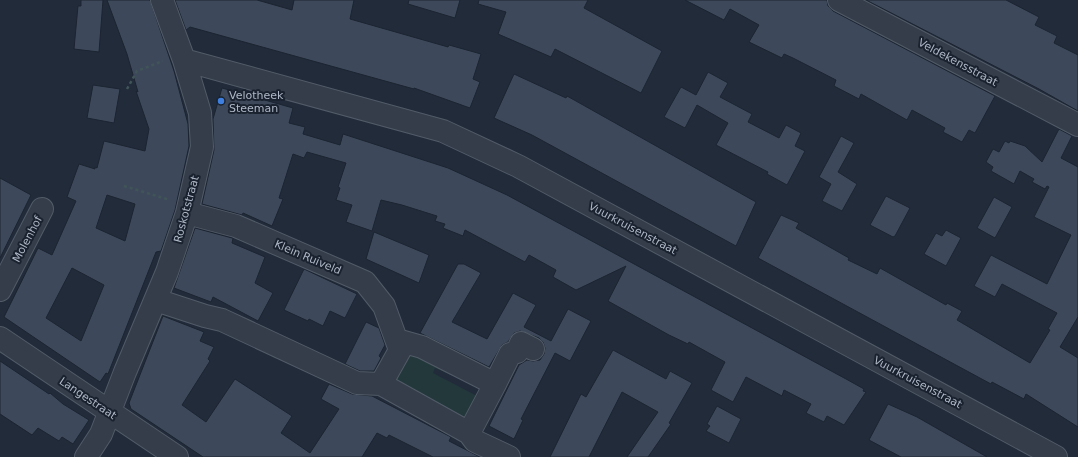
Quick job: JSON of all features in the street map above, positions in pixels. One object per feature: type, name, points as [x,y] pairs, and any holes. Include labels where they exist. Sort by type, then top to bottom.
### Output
[{"type":"street","name":"Roskotstraat","points":[[86,457],[101,434],[167,272],[188,208],[202,147],[200,113],[183,57],[162,0]]},
{"type":"street","name":"Veldekensstraat","points":[[839,0],[1078,125]]},
{"type":"street","name":"Vuurkruisenstraat","points":[[183,57],[444,131],[518,166],[1056,457]]},
{"type":"street","name":"Klein Ruiveld","points":[[188,208],[236,226],[365,282],[384,306],[400,350],[381,384]]},
{"type":"street","name":"Molenhof","points":[[0,290],[42,209]]},
{"type":"street","points":[[156,300],[222,320],[357,383],[381,384],[469,433],[474,441],[509,457]]},
{"type":"street","name":"Langestraat","points":[[0,338],[177,457]]},
{"type":"street","points":[[397,340],[422,347],[495,384]]},
{"type":"street","points":[[469,433],[510,354],[517,352],[521,343],[533,349]]},
{"type":"path","points":[[127,89],[137,71],[183,57]]},
{"type":"path","points":[[124,186],[178,202],[188,208]]},
{"type":"green space","points":[[409,348],[465,375],[462,380],[435,368],[433,373],[479,397],[466,422],[397,388],[394,376]]},
{"type":"building","points":[[81,0],[103,0],[99,52],[74,49],[78,6],[81,6]]},
{"type":"building","points":[[107,0],[150,0],[174,71],[188,124],[189,146],[175,210],[161,251],[156,252],[108,374],[106,373],[100,382],[4,317],[38,248],[52,255],[76,201],[67,197],[79,164],[95,169],[95,167],[97,168],[104,141],[145,151],[149,129],[136,91],[138,92],[127,54]],"holes":[[[107,195],[135,204],[125,241],[96,228]],[[72,268],[104,285],[81,341],[46,318]]]},
{"type":"building","points":[[175,0],[257,0],[292,10],[294,0],[354,0],[350,19],[448,47],[449,45],[481,54],[473,79],[480,82],[470,108],[414,88],[190,27],[186,30]]},
{"type":"building","points":[[409,0],[460,0],[455,18],[408,4]]},
{"type":"building","points":[[479,0],[588,0],[584,8],[662,51],[641,93],[555,49],[551,57],[498,34],[506,12],[478,4]]},
{"type":"building","points":[[685,0],[827,0],[828,6],[833,11],[995,96],[975,133],[969,130],[962,142],[943,132],[945,128],[912,110],[907,120],[861,94],[859,99],[834,86],[836,80],[793,58],[784,54],[782,58],[749,42],[759,25],[730,9],[724,20]]},
{"type":"building","points":[[866,0],[1006,0],[1039,17],[1035,25],[1057,36],[1054,43],[1078,55],[1078,111],[1039,89]]},
{"type":"building","points":[[708,72],[728,83],[720,97],[752,114],[748,122],[779,138],[786,125],[801,133],[795,146],[805,151],[787,185],[767,174],[768,172],[716,145],[728,123],[697,105],[685,128],[664,117],[681,87],[696,95]]},
{"type":"building","points":[[514,74],[566,98],[567,96],[756,202],[736,246],[532,135],[494,118]]},
{"type":"building","points":[[93,85],[120,89],[114,123],[87,118]]},
{"type":"building","points":[[222,88],[293,108],[289,123],[305,127],[303,134],[340,145],[343,134],[448,168],[507,195],[846,379],[864,389],[863,391],[866,392],[844,425],[827,416],[824,422],[806,413],[811,404],[784,390],[782,396],[746,377],[733,402],[711,390],[725,362],[689,342],[688,344],[669,335],[608,301],[626,266],[576,290],[553,277],[556,270],[529,255],[525,262],[465,230],[463,236],[443,228],[445,224],[435,221],[437,216],[402,205],[381,200],[372,231],[346,222],[352,205],[336,200],[340,188],[338,187],[346,163],[307,152],[304,158],[293,154],[279,198],[283,199],[272,226],[243,213],[242,215],[202,204],[214,150],[213,119]]},
{"type":"building","points":[[1059,129],[1072,136],[1061,158],[1078,167],[1078,317],[1060,347],[1078,358],[1078,427],[1026,394],[1024,399],[992,382],[991,384],[758,258],[781,215],[799,223],[796,228],[849,258],[848,260],[877,274],[880,268],[946,305],[947,303],[962,311],[957,320],[1030,363],[1050,330],[1048,329],[1057,313],[1002,284],[995,297],[974,286],[991,255],[1047,284],[1071,235],[1034,217],[1049,187],[1047,186],[1045,189],[1032,182],[1034,179],[1020,171],[1014,184],[991,171],[993,167],[986,162],[993,149],[999,152],[1005,141],[1009,143],[1010,141],[1025,146],[1042,162]]},
{"type":"building","points":[[841,136],[854,143],[838,172],[857,184],[842,211],[822,201],[831,184],[819,177]]},
{"type":"building","points":[[0,178],[31,195],[0,258]]},
{"type":"building","points":[[886,196],[910,208],[895,236],[893,237],[870,225]]},
{"type":"building","points":[[994,197],[1012,207],[995,238],[977,228]]},
{"type":"building","points":[[195,228],[233,238],[232,243],[265,257],[255,283],[273,293],[258,321],[213,297],[211,302],[174,288]]},
{"type":"building","points":[[946,230],[961,238],[946,266],[924,254],[936,233],[942,236]]},
{"type":"building","points":[[374,232],[429,255],[419,283],[366,259]]},
{"type":"building","points":[[458,264],[464,264],[481,273],[452,322],[487,339],[513,293],[536,305],[524,327],[551,341],[568,309],[591,321],[570,361],[555,353],[521,419],[523,420],[514,439],[489,426],[519,365],[527,360],[540,360],[544,354],[545,348],[543,342],[539,338],[520,331],[514,333],[508,342],[502,345],[489,367],[420,333]]},
{"type":"building","points":[[304,269],[357,294],[345,318],[330,311],[323,326],[284,310]]},
{"type":"building","points":[[163,316],[204,332],[200,341],[214,347],[208,359],[210,361],[182,405],[206,422],[235,379],[292,416],[281,433],[310,453],[339,409],[321,399],[329,384],[352,394],[372,396],[451,437],[449,441],[480,457],[433,457],[389,435],[387,438],[377,433],[362,457],[203,457],[131,409],[129,403]]},
{"type":"building","points":[[366,322],[379,328],[385,345],[379,356],[381,358],[374,371],[360,371],[345,364]]},
{"type":"building","points":[[613,350],[666,379],[670,371],[692,383],[669,423],[671,424],[648,457],[627,457],[658,412],[622,392],[589,457],[550,457],[581,394],[586,397]]},
{"type":"building","points":[[0,361],[89,420],[73,444],[62,437],[59,441],[38,428],[32,435],[0,414]]},
{"type":"building","points":[[888,404],[917,417],[987,457],[901,457],[869,440]]},
{"type":"building","points":[[717,406],[741,419],[729,443],[706,431],[710,426],[707,424]]},
{"type":"place","name":"Velotheek Steeman","points":[[221,101]]}]
